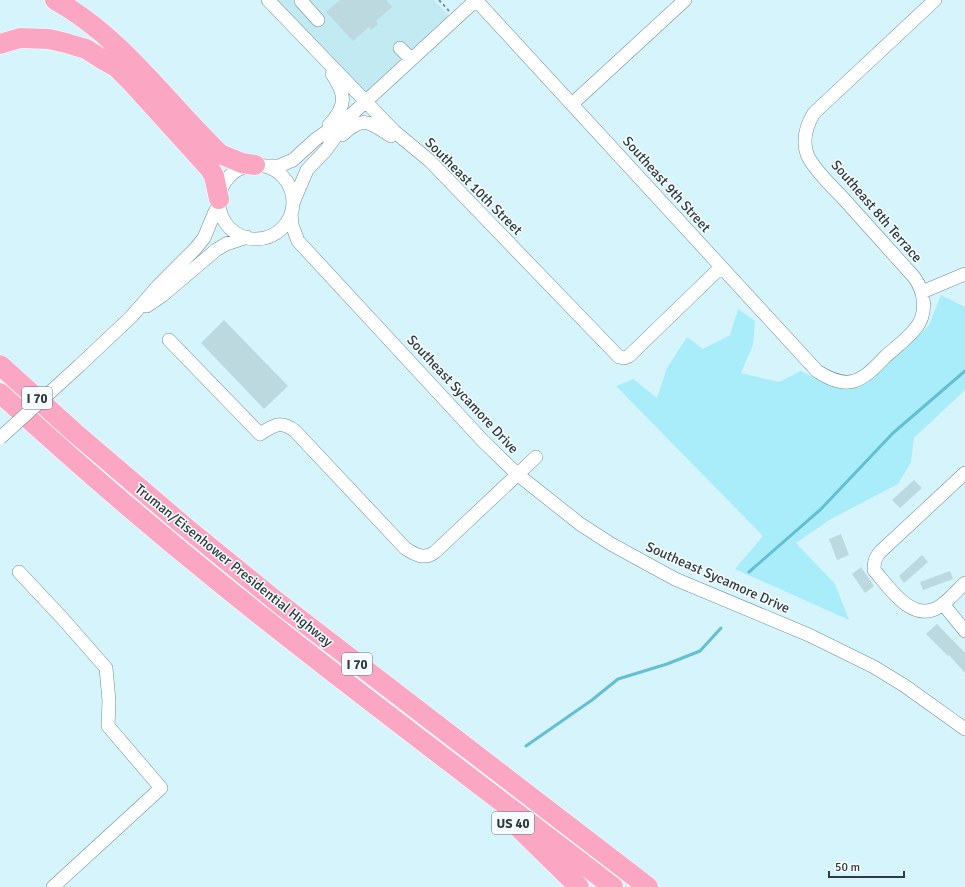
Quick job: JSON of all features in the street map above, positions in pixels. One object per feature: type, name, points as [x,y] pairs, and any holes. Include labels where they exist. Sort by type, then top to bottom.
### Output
[{"type":"highway","points":[[55,0],[81,17],[119,48],[220,154],[242,163],[258,165]]},
{"type":"highway","points":[[0,44],[20,38],[34,38],[66,42],[86,49],[116,67],[210,169],[214,176],[219,202]]},
{"type":"highway","points":[[0,353],[74,432]]},
{"type":"highway","name":"Truman/Eisenhower Presidential Highway","points":[[0,365],[74,432],[183,525],[276,601],[648,887]]},
{"type":"highway","name":"Truman/Eisenhower Presidential Highway","points":[[0,393],[62,449],[223,586],[447,760],[614,887]]},
{"type":"highway","points":[[0,402],[62,449]]},
{"type":"highway","name":"US 40","points":[[447,760],[579,887]]},
{"type":"street","name":"Southeast 10th Street","points":[[268,0],[395,132],[430,161],[616,355],[624,358],[629,356],[721,267]]},
{"type":"street","points":[[316,139],[351,115],[366,102],[476,0]]},
{"type":"street","name":"Southeast 9th Street","points":[[476,0],[817,371],[840,382],[855,381],[865,376],[915,330],[921,319],[923,310]]},
{"type":"street","points":[[572,104],[685,0]]},
{"type":"street","name":"Southeast 8th Terrace","points":[[923,310],[922,292],[914,277],[832,186],[809,157],[805,144],[805,135],[808,122],[814,113],[935,0]]},
{"type":"street","points":[[284,17],[301,1],[318,20]]},
{"type":"street","points":[[0,438],[131,317],[157,287],[204,238],[219,202],[221,190],[231,175],[246,166],[280,166],[287,163],[303,152],[337,117],[342,105],[343,93],[312,46]]},
{"type":"street","points":[[400,48],[411,60]]},
{"type":"street","points":[[326,150],[351,115]]},
{"type":"street","points":[[131,317],[163,295],[216,250],[226,244],[247,238],[263,238],[277,232],[288,220],[307,170],[352,126],[362,123],[375,125],[398,141],[413,147]]},
{"type":"street","points":[[258,165],[274,170],[284,179],[291,191],[292,209]]},
{"type":"street","points":[[219,202],[223,218],[226,223],[235,232],[247,238]]},
{"type":"street","name":"Southeast Sycamore Drive","points":[[292,209],[292,225],[298,241],[483,441],[517,474],[580,524],[642,562],[707,593],[809,635],[874,667],[905,686],[965,730]]},
{"type":"street","points":[[922,292],[965,274]]},
{"type":"street","points":[[169,340],[260,434],[276,424],[288,426],[295,432],[405,548],[417,556],[431,556],[536,457]]},
{"type":"street","points":[[965,473],[880,552],[874,564],[874,570],[903,602],[914,609],[921,611],[937,608],[965,583]]},
{"type":"street","points":[[19,572],[106,668],[108,726],[161,788],[53,887]]},
{"type":"street","points":[[943,604],[965,631]]},
{"type":"path","points":[[439,0],[450,12]]},
{"type":"shaded area","points":[[268,0],[434,0],[454,21],[366,101]]},
{"type":"shaded area","points":[[941,295],[965,307],[965,390],[914,438],[911,462],[898,484],[831,519],[796,543],[835,584],[849,620],[735,569],[763,536],[616,386],[633,379],[657,398],[667,368],[687,337],[703,349],[730,335],[738,309],[755,321],[753,345],[741,373],[779,382],[801,371],[822,382],[846,390],[868,382],[929,325]]},
{"type":"building","points":[[340,0],[386,0],[392,7],[376,21],[378,24],[371,30],[369,27],[353,41],[326,12]]},
{"type":"building","points":[[224,320],[288,386],[264,409],[201,343]]},
{"type":"building","points":[[914,480],[922,488],[900,508],[892,500]]},
{"type":"building","points":[[841,534],[849,555],[837,560],[829,539]]},
{"type":"building","points":[[922,555],[928,562],[904,583],[899,576]]},
{"type":"building","points":[[861,567],[874,586],[865,593],[852,574]]},
{"type":"building","points":[[950,571],[953,579],[923,590],[920,582]]},
{"type":"building","points":[[937,624],[965,653],[965,673],[949,655],[948,656],[926,634]]},
{"type":"waterway","points":[[749,572],[821,509],[893,433],[965,371]]},
{"type":"waterway","points":[[526,746],[592,700],[618,679],[667,664],[700,651],[721,628]]}]
